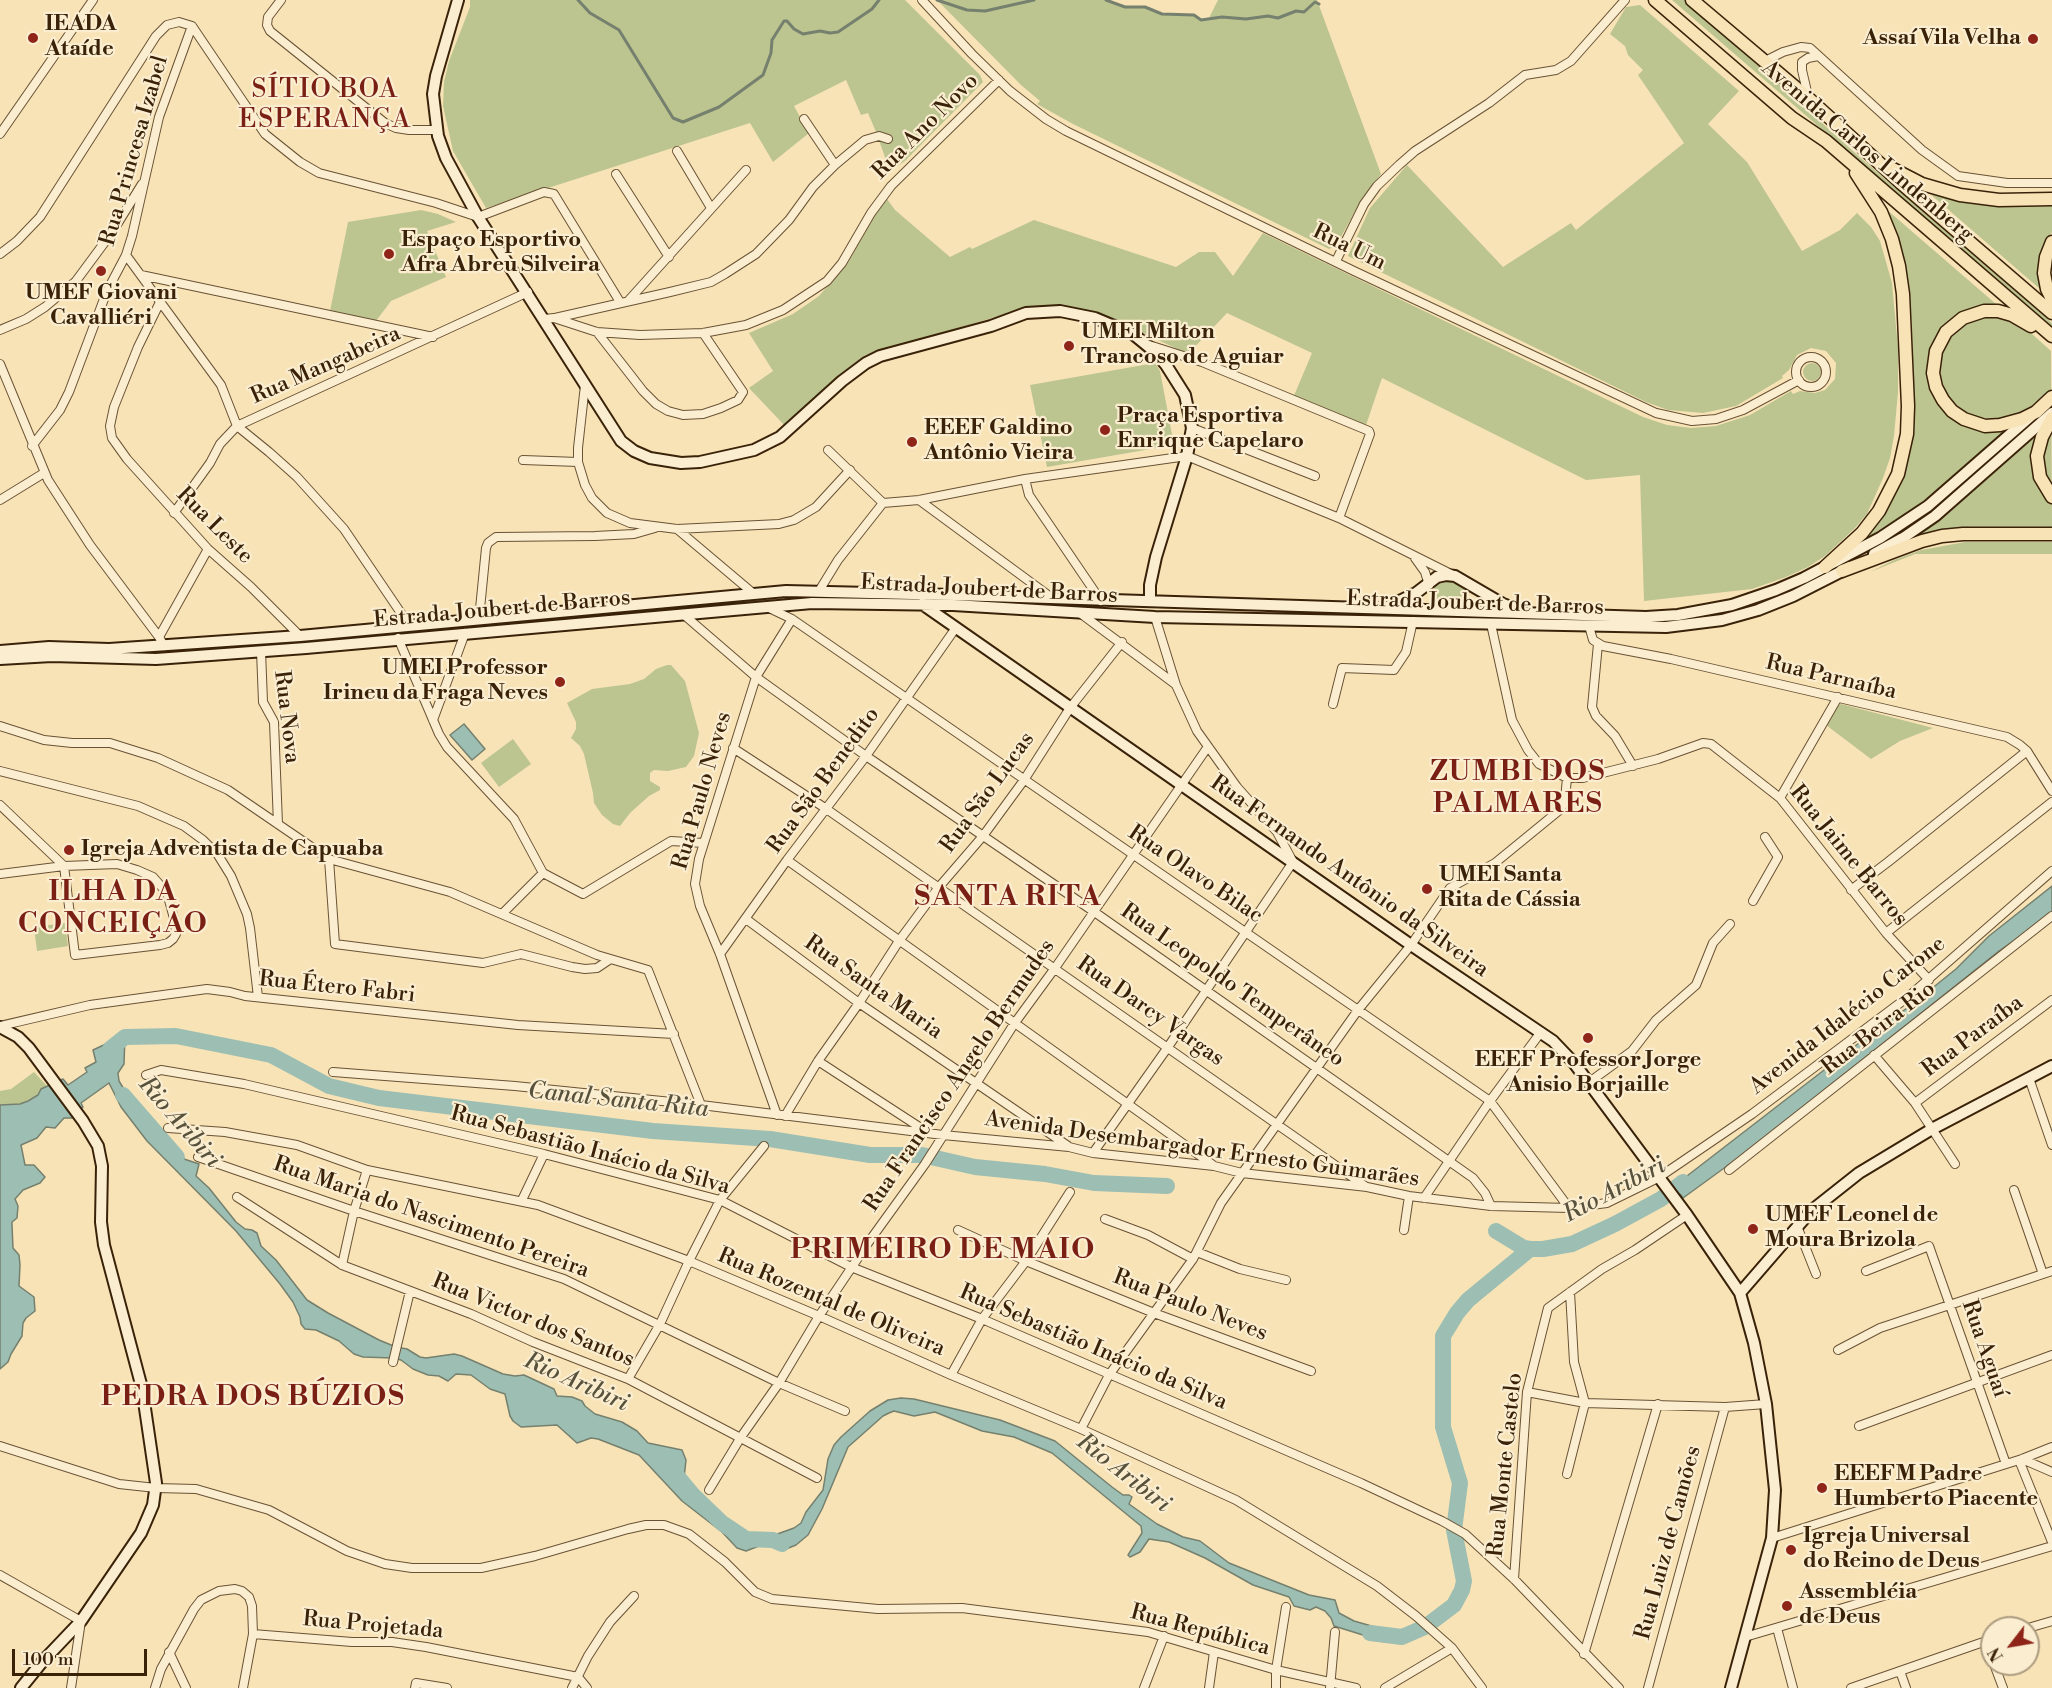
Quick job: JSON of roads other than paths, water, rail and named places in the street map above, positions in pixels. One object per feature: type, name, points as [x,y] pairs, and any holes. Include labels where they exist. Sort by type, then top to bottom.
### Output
[{"type":"main road","points":[[458,0],[435,76],[433,94],[438,130],[446,158],[478,217],[528,292],[549,318],[585,385],[621,441],[634,452],[663,461],[681,463],[700,462],[747,452],[769,444],[800,421],[855,370],[880,356],[991,326],[1026,313],[1060,311],[1095,318],[1132,334],[1145,343],[1166,365],[1185,395],[1192,428],[1187,456],[1152,572],[1150,601]]},
{"type":"main road","name":"Avenida Carlos Lindenberg","points":[[1655,0],[1792,118],[1838,151],[2052,338]]},
{"type":"main road","name":"Avenida Carlos Lindenberg","points":[[1692,0],[1808,98],[1866,152],[2052,313]]},
{"type":"main road","points":[[1825,567],[1862,532],[1886,499],[1902,461],[1908,420],[1903,294],[1896,252],[1887,225],[1874,200],[1838,151]]},
{"type":"main road","points":[[1866,152],[1910,178],[1947,192],[1973,198],[1999,200],[2052,199]]},
{"type":"main road","points":[[2052,242],[2046,257],[2044,273],[2047,289],[2052,299]]},
{"type":"main road","points":[[2036,412],[2007,424],[1985,426],[1958,416],[1942,398],[1936,387],[1933,373],[1936,351],[1946,332],[1963,318],[1984,311],[2005,312],[2052,338]]},
{"type":"main road","points":[[1946,499],[2052,398]]},
{"type":"main road","points":[[1946,499],[2052,413]]},
{"type":"main road","points":[[2052,418],[2039,443],[2037,463],[2042,483],[2052,497]]},
{"type":"main road","name":"Estrada Joubert de Barros","points":[[0,659],[52,656],[156,659],[812,603],[921,604],[954,600],[1053,598],[1646,617],[1689,614],[1754,598],[1790,584],[1825,567],[1946,499]]},
{"type":"main road","name":"Estrada Joubert de Barros","points":[[0,651],[49,647],[110,649],[162,641],[300,636],[754,594],[819,591],[1155,617],[1666,627],[1722,620],[1776,604],[1903,538],[1946,499]]},
{"type":"main road","points":[[1842,571],[1922,541],[1942,536],[2052,534]]},
{"type":"main road","points":[[1380,608],[1408,598],[1441,575],[1455,576],[1503,604],[1534,613]]},
{"type":"main road","points":[[1429,585],[1430,600],[1435,610],[1449,622]]},
{"type":"main road","points":[[954,600],[952,618],[955,629]]},
{"type":"main road","name":"Rua Fernando Antônio da Silveira","points":[[921,604],[1411,945],[1541,1032],[1563,1051],[1687,1215],[1740,1293],[1754,1343],[1766,1404],[1775,1490],[1772,1538],[1731,1688]]},
{"type":"main road","points":[[0,1027],[24,1042],[80,1117],[98,1146],[102,1166],[101,1222],[104,1245],[142,1388],[156,1488],[146,1524],[81,1621],[21,1688]]},
{"type":"main road","points":[[1740,1293],[1811,1211],[1859,1173],[1932,1129],[2052,1066]]},
{"type":"street","points":[[0,134],[92,0]]},
{"type":"street","points":[[281,0],[268,17],[267,26],[270,31],[385,123],[409,130],[438,130]]},
{"type":"street","name":"Rua Um","points":[[922,0],[999,80],[1031,107],[1066,131],[1666,417],[1692,422],[1722,417],[1743,410],[1799,380]]},
{"type":"street","points":[[1336,261],[1364,204],[1377,186],[1399,165],[1415,151],[1489,103],[1525,75],[1556,70],[1571,61],[1625,0]]},
{"type":"street","points":[[0,254],[17,241],[40,217],[156,36],[167,25],[179,22],[192,26],[265,134],[300,162],[319,173],[337,179],[436,203],[478,217],[544,192],[554,194],[624,301]]},
{"type":"street","name":"Rua Princesa Izabel","points":[[32,446],[60,410],[69,392],[107,291],[126,255],[159,117],[192,26]]},
{"type":"street","points":[[1765,61],[1783,52],[1801,47],[1810,48],[1922,150],[1958,176],[2017,184],[2052,183]]},
{"type":"street","points":[[1808,98],[1802,62],[1818,56]]},
{"type":"street","name":"Rua Ano Novo","points":[[549,318],[597,332],[640,335],[703,333],[746,325],[793,304],[827,281],[842,263],[871,213],[891,186],[999,80]]},
{"type":"street","points":[[804,119],[835,165]]},
{"type":"street","points":[[549,318],[711,282],[739,267],[756,254],[789,220],[813,187],[865,140],[879,136],[888,139]]},
{"type":"street","points":[[677,151],[711,208]]},
{"type":"street","points":[[624,301],[669,257],[746,170]]},
{"type":"street","points":[[615,174],[669,257]]},
{"type":"street","points":[[0,330],[26,319],[45,307],[76,281],[146,178]]},
{"type":"street","points":[[126,255],[221,386],[237,426],[297,477],[344,529],[409,625]]},
{"type":"street","points":[[141,276],[433,337]]},
{"type":"street","name":"Rua Mangabeira","points":[[174,513],[210,463],[220,444],[237,426],[528,292]]},
{"type":"street","name":"Rua Leste","points":[[160,302],[138,347],[114,407],[110,426],[111,434],[119,449],[174,513],[208,549],[251,587],[300,636]]},
{"type":"street","points":[[597,332],[643,391],[668,411],[683,415],[703,414],[721,408],[741,397],[742,388],[703,333]]},
{"type":"street","points":[[1145,343],[1211,366],[1369,431],[1370,434],[1339,518]]},
{"type":"street","name":"Rua Um","points":[[1816,357],[1824,363],[1827,375],[1822,383],[1810,387],[1799,380],[1797,368],[1804,358],[1816,357]]},
{"type":"street","points":[[0,364],[44,473],[90,545],[162,641],[208,549]]},
{"type":"street","points":[[585,385],[578,433],[578,462],[585,485],[592,498],[607,513],[630,524],[677,529],[779,524],[794,520],[816,507],[850,470]]},
{"type":"street","points":[[1192,428],[1315,476]]},
{"type":"street","points":[[828,450],[884,503]]},
{"type":"street","points":[[819,591],[838,560],[884,503],[918,500],[1025,479],[1187,456],[1339,518],[1455,576]]},
{"type":"street","points":[[523,460],[578,462]]},
{"type":"street","points":[[0,500],[44,473]]},
{"type":"street","points":[[1025,479],[1029,495],[1101,601]]},
{"type":"street","points":[[918,500],[1053,598]]},
{"type":"street","points":[[479,620],[486,548],[488,543],[496,537],[634,534],[660,527]]},
{"type":"street","points":[[677,529],[754,594]]},
{"type":"street","points":[[1412,555],[1422,566],[1429,585]]},
{"type":"street","name":"Rua Olavo Bilac","points":[[769,608],[792,619],[1490,1101],[1569,1208]]},
{"type":"street","name":"Rua Leopoldo Temperâneo","points":[[682,613],[756,677],[866,756],[1094,911],[1449,1161],[1479,1184],[1491,1206]]},
{"type":"street","points":[[1080,613],[1122,642],[1176,685]]},
{"type":"street","points":[[1094,1153],[1293,862],[1277,832],[1207,748],[1191,720],[1176,685],[1155,617]]},
{"type":"street","name":"Rua Paulo Neves","points":[[781,1115],[700,906],[695,884],[704,843],[756,677],[792,619]]},
{"type":"street","points":[[1333,704],[1342,668],[1394,670],[1406,652],[1413,621]]},
{"type":"street","points":[[1081,1429],[1109,1375],[1195,1256],[1221,1203],[1358,1010],[1411,945],[1450,888],[1495,863],[1557,813],[1565,800],[1567,778],[1539,764],[1517,731],[1506,699],[1491,624]]},
{"type":"street","points":[[1589,626],[1591,636],[1598,644],[1592,707],[1596,716],[1615,736],[1633,766]]},
{"type":"street","name":"Rua São Benedito","points":[[720,954],[825,808],[866,756],[955,629]]},
{"type":"street","points":[[433,720],[465,633]]},
{"type":"street","points":[[398,638],[447,747],[514,819],[543,873],[583,894],[671,841],[704,843]]},
{"type":"street","name":"Rua São Lucas","points":[[781,1115],[899,941],[939,887],[983,836],[1024,780],[1070,708],[1122,642]]},
{"type":"street","name":"Rua Parnaíba","points":[[1598,644],[2007,737],[2027,751],[2052,791]]},
{"type":"street","name":"Rua Nova","points":[[261,651],[264,702],[274,723],[278,824]]},
{"type":"street","points":[[1780,798],[1838,697]]},
{"type":"street","points":[[0,726],[44,740],[72,743],[110,742],[158,758],[228,790],[329,859],[450,892],[609,960],[648,970],[701,1105]]},
{"type":"street","name":"Rua Jaime Barros","points":[[1567,778],[1591,777],[1709,742],[1780,798],[1886,933],[1929,980]]},
{"type":"street","name":"Rua Darcy Vargas","points":[[733,748],[825,808],[1367,1187]]},
{"type":"street","name":"Rua Francisco Angelo Bermudes","points":[[709,1490],[851,1267],[944,1136],[1014,1024],[1207,748]]},
{"type":"street","points":[[1851,890],[2027,751]]},
{"type":"street","points":[[0,771],[138,806],[184,826],[203,840],[218,855],[231,876],[247,914],[258,997]]},
{"type":"street","points":[[1886,933],[2052,802]]},
{"type":"street","points":[[0,806],[64,866],[75,955],[168,944],[173,939],[177,928],[167,893],[153,877],[138,870],[117,864],[64,866],[0,874]]},
{"type":"street","points":[[1753,901],[1778,857],[1765,837]]},
{"type":"street","points":[[329,859],[336,944],[483,963],[521,954],[585,969],[597,968],[609,960]]},
{"type":"street","points":[[787,860],[1214,1166]]},
{"type":"street","name":"Avenida Idalécio Carone","points":[[1658,1178],[1752,1114],[1929,980],[2052,871]]},
{"type":"street","points":[[503,914],[543,873]]},
{"type":"street","name":"Rua Beira Rio","points":[[1729,1170],[2052,916]]},
{"type":"street","name":"Rua Santa Maria","points":[[746,919],[859,1003],[1069,1147]]},
{"type":"street","points":[[1588,1083],[1632,1051],[1656,1020],[1696,986],[1713,943],[1730,924]]},
{"type":"street","name":"Rua Étero Fabri","points":[[0,1027],[90,1005],[197,989],[518,1025],[674,1034]]},
{"type":"street","name":"Rua Paraíba","points":[[1915,1103],[2052,1000]]},
{"type":"street","points":[[1424,1198],[1490,1101],[1541,1032]]},
{"type":"street","name":"Rua Paraíba","points":[[1874,1055],[1915,1103],[1955,1164]]},
{"type":"street","points":[[818,1061],[930,1134]]},
{"type":"street","name":"Rua Sebastião Inácio da Silva","points":[[146,1075],[162,1070],[235,1082],[544,1154],[720,1200],[851,1267],[982,1319],[1361,1483],[1442,1521],[1462,1532],[1514,1579],[1619,1688]]},
{"type":"street","name":"Avenida Desembargador Ernesto Guimarães","points":[[333,1072],[515,1086],[701,1105],[944,1136],[1069,1147],[1094,1153],[1214,1166],[1242,1173],[1367,1187],[1409,1196],[1491,1206],[1569,1208],[1607,1203],[1658,1178]]},
{"type":"street","points":[[2029,1078],[2052,1144]]},
{"type":"street","name":"Rua Rozental de Oliveira","points":[[168,1128],[225,1132],[297,1145],[367,1170],[522,1200],[689,1261],[819,1316],[951,1375],[1081,1429],[1236,1500],[1377,1586],[1434,1630],[1452,1648],[1482,1688]]},
{"type":"street","points":[[628,1378],[660,1324],[720,1200],[764,1146]]},
{"type":"street","points":[[522,1200],[544,1154]]},
{"type":"street","name":"Rua Maria do Nascimento Pereira","points":[[198,1157],[354,1211],[564,1279],[779,1383],[845,1411]]},
{"type":"street","points":[[342,1264],[354,1211],[367,1170]]},
{"type":"street","points":[[2014,1190],[2043,1274]]},
{"type":"street","points":[[951,1375],[982,1319],[1026,1261],[1070,1192]]},
{"type":"street","points":[[1404,1230],[1409,1196]]},
{"type":"street","name":"Rua Victor dos Santos","points":[[237,1197],[322,1254],[342,1264],[628,1378],[817,1478]]},
{"type":"street","name":"Rua Monte Castelo","points":[[1514,1579],[1527,1392],[1548,1308],[1602,1269],[1687,1215]]},
{"type":"street","points":[[1105,1219],[1195,1256],[1286,1280]]},
{"type":"street","points":[[1797,1226],[1816,1274]]},
{"type":"street","name":"Rua Paulo Neves","points":[[958,1230],[1026,1261],[1154,1313],[1311,1371]]},
{"type":"street","name":"Rua Aguaí","points":[[1866,1271],[1929,1246],[2006,1464]]},
{"type":"street","points":[[1838,1350],[1880,1328],[2052,1271]]},
{"type":"street","points":[[393,1362],[410,1291]]},
{"type":"street","points":[[1567,1474],[1585,1403],[1574,1362],[1570,1292]]},
{"type":"street","points":[[1859,1426],[2052,1355]]},
{"type":"street","points":[[1527,1392],[1585,1403],[1725,1407],[1766,1404]]},
{"type":"street","points":[[1584,1654],[1658,1404]]},
{"type":"street","name":"Rua Luiz de Camões","points":[[1648,1688],[1725,1407]]},
{"type":"street","name":"Rua República","points":[[0,1446],[119,1484],[196,1489],[269,1510],[347,1551],[385,1564],[412,1568],[481,1568],[535,1556],[628,1528],[664,1525],[689,1534],[725,1562],[755,1592],[772,1599],[878,1609],[962,1608],[1148,1632],[1330,1685],[1356,1688]]},
{"type":"street","points":[[1772,1538],[2052,1448]]},
{"type":"street","points":[[2020,1459],[2052,1472]]},
{"type":"street","points":[[1745,1637],[1778,1629],[2052,1544],[2020,1459]]},
{"type":"street","points":[[0,1575],[81,1621],[71,1688]]},
{"type":"street","points":[[155,1688],[160,1669],[201,1600],[219,1591],[235,1589],[249,1597],[252,1606],[253,1634],[243,1688]]},
{"type":"street","points":[[572,1688],[588,1656],[610,1622],[634,1596]]},
{"type":"street","points":[[1276,1688],[1276,1670],[1286,1606]]},
{"type":"street","points":[[1778,1629],[1793,1688]]},
{"type":"street","points":[[1330,1685],[1335,1632]]},
{"type":"street","name":"Rua Projetada","points":[[253,1634],[352,1642],[392,1642],[578,1677]]},
{"type":"street","points":[[1144,1688],[1164,1636]]},
{"type":"street","points":[[1851,1688],[1980,1643]]},
{"type":"street","points":[[1385,1688],[1452,1648]]},
{"type":"street","points":[[169,1652],[186,1688]]},
{"type":"street","points":[[1209,1688],[1214,1652]]},
{"type":"street","points":[[1900,1671],[1906,1688]]},
{"type":"street","points":[[578,1677],[587,1688]]},
{"type":"street","points":[[415,1686],[447,1688]]},
{"type":"water","points":[[464,724],[485,749],[472,760],[450,735]]},
{"type":"water","name":"Rio Aribiri","points":[[2052,886],[2052,914],[1999,951],[1749,1150],[1683,1198],[1674,1186],[1910,1006],[1956,969],[1989,936]]},
{"type":"water","name":"Rio Aribiri","points":[[125,1035],[124,1064],[118,1073],[119,1081],[147,1127],[156,1127],[159,1138],[181,1158],[199,1164],[196,1176],[209,1188],[236,1222],[245,1229],[257,1233],[261,1246],[276,1260],[307,1300],[379,1340],[407,1349],[420,1357],[454,1354],[503,1374],[524,1375],[554,1389],[557,1396],[572,1397],[582,1401],[595,1414],[622,1422],[637,1431],[648,1443],[682,1450],[686,1460],[684,1478],[681,1482],[683,1489],[710,1512],[718,1523],[748,1543],[794,1528],[801,1523],[806,1512],[823,1490],[828,1459],[834,1445],[870,1411],[888,1400],[914,1399],[1000,1420],[1055,1441],[1123,1495],[1132,1497],[1129,1504],[1157,1524],[1183,1537],[1200,1541],[1229,1563],[1309,1595],[1335,1600],[1339,1613],[1354,1621],[1382,1629],[1391,1639],[1386,1642],[1368,1639],[1363,1635],[1334,1626],[1325,1611],[1316,1607],[1310,1610],[1294,1606],[1289,1597],[1253,1585],[1205,1558],[1169,1542],[1149,1539],[1140,1552],[1130,1557],[1128,1555],[1142,1533],[1141,1526],[1052,1453],[1014,1437],[982,1431],[935,1412],[914,1416],[894,1411],[889,1413],[848,1447],[822,1509],[808,1535],[796,1545],[786,1549],[759,1546],[746,1551],[737,1548],[722,1532],[682,1501],[639,1455],[598,1439],[591,1438],[577,1443],[557,1425],[521,1427],[510,1416],[505,1394],[490,1389],[471,1375],[456,1374],[448,1381],[439,1376],[428,1375],[413,1369],[401,1360],[363,1357],[354,1354],[339,1341],[316,1330],[305,1329],[293,1302],[280,1284],[236,1231],[147,1141],[121,1107],[109,1083],[81,1103],[83,1107],[72,1118],[64,1118],[55,1128],[46,1127],[37,1138],[21,1145],[25,1165],[34,1165],[45,1177],[40,1183],[23,1190],[15,1199],[18,1206],[17,1218],[12,1222],[13,1248],[19,1255],[19,1286],[34,1297],[35,1311],[26,1318],[23,1323],[22,1336],[8,1362],[0,1369],[0,1105],[20,1104],[28,1101],[38,1095],[41,1089],[63,1079],[68,1085],[87,1072],[85,1068],[96,1062],[93,1050]]},
{"type":"waterway","points":[[578,0],[590,13],[619,30],[673,118],[683,122],[719,107],[763,75],[771,53],[772,40],[784,21],[803,34],[820,31],[838,32],[872,9],[879,0]]},
{"type":"waterway","points":[[937,0],[967,10],[985,11],[1034,0]]},
{"type":"waterway","points":[[1106,0],[1125,7],[1145,7],[1162,14],[1194,15],[1201,20],[1222,17],[1246,19],[1268,16],[1278,18],[1296,11],[1304,12],[1315,2],[1319,4]]},
{"type":"waterway","name":"Canal Santa Rita","points":[[110,1049],[125,1037],[176,1036],[271,1055],[329,1086],[379,1098],[653,1131],[770,1139],[870,1155],[922,1155],[975,1167],[1045,1174],[1094,1183],[1167,1186]]},
{"type":"waterway","name":"Rio Aribiri","points":[[123,1095],[177,1157]]},
{"type":"waterway","name":"Rio Aribiri","points":[[1496,1231],[1524,1248],[1543,1249],[1572,1244],[1661,1199],[1683,1182]]},
{"type":"waterway","name":"Rio Aribiri","points":[[1370,1633],[1402,1637],[1425,1627],[1454,1605],[1462,1590],[1464,1581],[1454,1530],[1460,1483],[1443,1427],[1443,1336],[1468,1300],[1530,1249]]},
{"type":"waterway","name":"Rio Aribiri","points":[[668,1465],[693,1495],[722,1523],[746,1539],[773,1540],[782,1544]]},
{"type":"place","name":"IEADA Ataíde","points":[[33,38]]},
{"type":"place","name":"Assaí Vila Velha","points":[[2033,39]]},
{"type":"place","name":"Espaço Esportivo Afra Abreu Silveira","points":[[389,254]]},
{"type":"place","name":"UMEF Giovani Cavalliéri","points":[[101,271]]},
{"type":"place","name":"UMEI Milton Trancoso de Aguiar","points":[[1069,346]]},
{"type":"place","name":"Praça Esportiva Enrique Capelaro","points":[[1105,430]]},
{"type":"place","name":"EEEF Galdino Antônio Vieira","points":[[912,442]]},
{"type":"place","name":"UMEI Professor Irineu da Fraga Neves","points":[[560,682]]},
{"type":"place","name":"Igreja Adventista de Capuaba","points":[[69,850]]},
{"type":"place","name":"UMEI Santa Rita de Cássia","points":[[1427,889]]},
{"type":"place","name":"EEEF Professor Jorge Anisio Borjaille","points":[[1588,1038]]},
{"type":"place","name":"UMEF Leonel de Moura Brizola","points":[[1753,1229]]},
{"type":"place","name":"EEEFM Padre Humberto Piacente","points":[[1822,1488]]},
{"type":"place","name":"Igreja Universal do Reino de Deus","points":[[1791,1550]]},
{"type":"place","name":"Assembléia de Deus","points":[[1787,1606]]},
{"type":"district","name":"SÍTIO BOA ESPERANÇA","points":[[325,106]]},
{"type":"district","name":"ZUMBI DOS PALMARES","points":[[1518,789]]},
{"type":"district","name":"SANTA RITA","points":[[1008,898]]},
{"type":"district","name":"ILHA DA CONCEIÇÃO","points":[[113,909]]},
{"type":"district","name":"PRIMEIRO DE MAIO","points":[[943,1251]]},
{"type":"district","name":"PEDRA DOS BÚZIOS","points":[[253,1398]]}]
